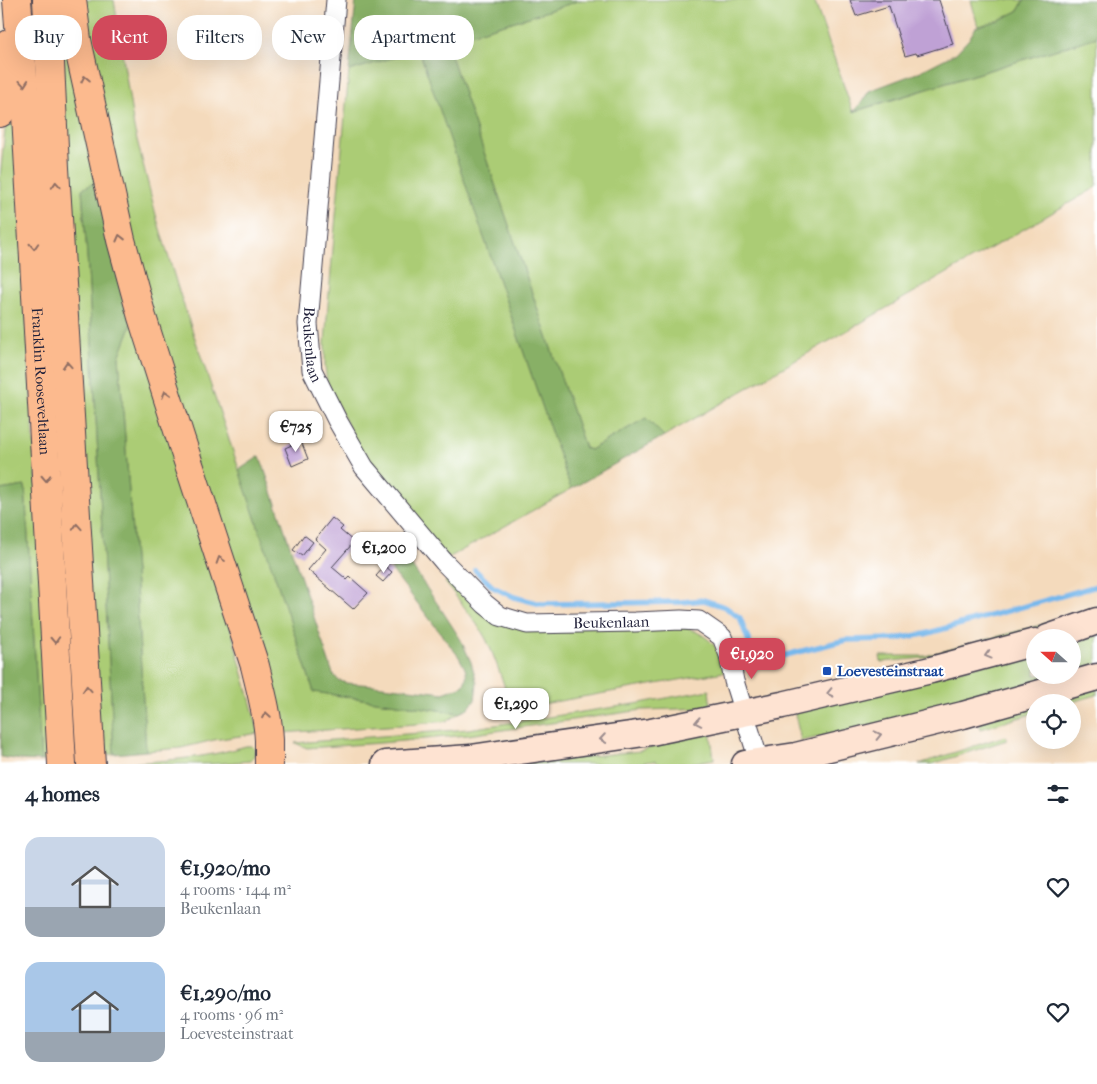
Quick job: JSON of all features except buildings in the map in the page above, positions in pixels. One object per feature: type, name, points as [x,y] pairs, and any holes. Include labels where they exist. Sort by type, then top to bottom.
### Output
[{"type":"main road","points":[[0,113],[15,0]]},
{"type":"main road","name":"Franklin Rooseveltlaan","points":[[15,0],[27,124],[61,752]]},
{"type":"main road","name":"Franklin Rooseveltlaan","points":[[46,0],[54,168],[91,751]]},
{"type":"main road","points":[[72,0],[77,40],[121,240],[142,317],[255,666],[264,701],[269,739],[269,764]]},
{"type":"street","name":"Beukenlaan","points":[[336,0],[308,324],[312,370],[337,420],[364,467],[444,562],[485,604],[500,616],[527,624],[699,621],[722,637],[729,655],[755,763]]},
{"type":"street","points":[[1074,629],[1097,621]]},
{"type":"street","points":[[385,764],[471,758],[651,732],[744,713],[931,670],[1026,644]]},
{"type":"street","points":[[755,763],[796,756],[963,715],[1097,677]]},
{"type":"green space","points":[[55,0],[59,15],[56,15]]},
{"type":"green space","points":[[78,0],[114,0],[116,15],[92,15],[92,60],[123,60],[134,128],[157,219],[178,288],[314,692],[459,713],[447,721],[281,733],[149,316]]},
{"type":"green space","points":[[356,0],[581,0],[474,33],[474,15],[355,15]]},
{"type":"green space","points":[[581,0],[814,0],[853,112],[1097,37],[1097,187],[664,436],[646,418],[590,450],[585,448],[452,60],[474,60],[474,33]]},
{"type":"green space","points":[[971,0],[1024,0],[1018,11],[978,27]]},
{"type":"green space","points":[[1024,0],[1097,0],[1097,37],[852,112],[860,105],[869,91],[917,73],[956,53],[969,39],[976,27],[999,20],[1018,11]]},
{"type":"green space","points":[[354,20],[354,60],[386,60],[349,71]]},
{"type":"green space","points":[[58,60],[69,60],[98,181],[82,190],[88,269],[114,754],[97,755]]},
{"type":"green space","points":[[384,60],[423,60],[571,489],[443,561],[368,467],[327,383],[325,343],[349,71]]},
{"type":"green space","points":[[422,60],[452,60],[585,448],[590,450],[646,418],[664,436],[571,489]]},
{"type":"green space","points":[[14,118],[54,760],[41,761],[25,486],[0,490],[0,177],[6,121]]},
{"type":"green space","points":[[98,181],[134,318],[119,357],[146,751],[114,754],[82,189]]},
{"type":"green space","points":[[134,318],[212,559],[259,733],[214,740],[181,748],[146,751],[119,357]]},
{"type":"green space","points":[[260,456],[333,674],[338,680],[346,683],[443,693],[463,686],[466,674],[459,657],[391,569],[407,559],[461,640],[471,662],[477,683],[475,700],[468,709],[459,713],[314,692],[239,470]]},
{"type":"green space","points":[[25,486],[41,761],[1,757],[0,490]]},
{"type":"green space","points":[[450,578],[471,603],[499,621],[687,628],[701,634],[713,644],[719,654],[724,672],[520,708],[514,707],[486,639],[445,582]]},
{"type":"green space","points":[[1078,615],[1079,618],[1036,629],[1026,629],[1026,632],[924,658],[881,662],[880,656],[925,656]]},
{"type":"green space","points":[[1097,635],[1097,664],[1081,669],[1081,640]]},
{"type":"green space","points":[[1026,654],[1026,684],[1029,684],[911,717],[801,741],[794,710]]},
{"type":"green space","points":[[1097,684],[1097,695],[1081,699],[1081,694],[1063,694]]},
{"type":"green space","points":[[709,690],[711,708],[642,710],[468,735],[381,743],[307,748],[295,743],[468,729],[635,704]]},
{"type":"green space","points":[[1026,705],[1026,716],[981,729],[979,719]]},
{"type":"green space","points":[[710,729],[714,759],[687,764],[660,764],[655,761],[630,764],[514,764],[640,751]]},
{"type":"green space","points":[[1005,736],[1007,740],[932,764],[919,764]]},
{"type":"green space","points":[[252,746],[255,749],[254,756],[250,761],[212,764],[115,764],[198,757]]},
{"type":"waterway","points":[[475,570],[493,587],[514,597],[541,604],[704,600],[725,607],[740,618],[755,658],[766,660],[846,640],[895,639],[925,634],[1097,586]]},
{"type":"place","name":"Loevesteinstraat","points":[[827,671]]}]
